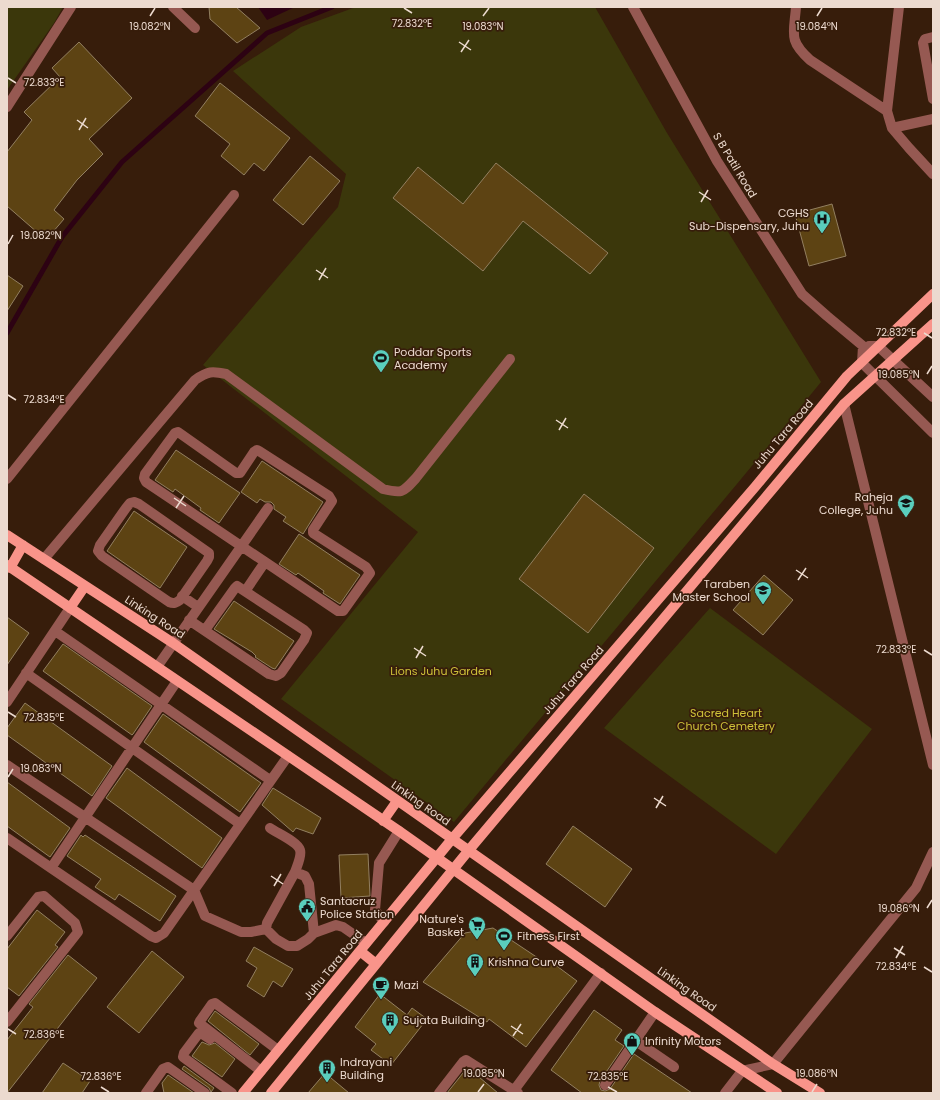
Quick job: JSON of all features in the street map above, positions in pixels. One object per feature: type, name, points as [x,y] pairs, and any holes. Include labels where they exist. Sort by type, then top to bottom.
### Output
[{"type":"main road","name":"Juhu Tara Road","points":[[243,1093],[452,839],[848,376],[933,294]]},
{"type":"main road","points":[[271,1093],[469,850],[844,404],[933,324]]},
{"type":"main road","name":"Linking Road","points":[[7,535],[173,643],[773,1064],[820,1093]]},
{"type":"main road","points":[[24,545],[9,566],[437,857],[656,1012],[776,1093]]},
{"type":"main road","points":[[70,608],[85,586]]},
{"type":"main road","points":[[383,821],[397,801]]},
{"type":"main road","points":[[360,951],[376,964]]},
{"type":"street","points":[[7,107],[71,7]]},
{"type":"street","points":[[173,7],[195,28]]},
{"type":"street","name":"S B Patil Road","points":[[633,7],[717,161],[802,294],[826,316],[864,346]]},
{"type":"street","points":[[796,7],[794,39],[800,50],[810,60],[887,111]]},
{"type":"street","points":[[899,7],[887,111],[892,128],[933,174]]},
{"type":"street","points":[[933,37],[926,38],[923,43],[933,99]]},
{"type":"street","points":[[892,128],[933,119]]},
{"type":"street","points":[[7,479],[234,196]]},
{"type":"street","points":[[933,397],[878,346],[864,346],[862,362],[874,376],[933,433]]},
{"type":"street","points":[[44,559],[195,380],[204,374],[214,372],[226,374],[383,489],[395,492],[404,491],[416,478],[510,359]]},
{"type":"street","points":[[844,404],[933,765]]},
{"type":"street","points":[[175,433],[182,433],[236,473],[240,473],[254,452],[257,450],[329,496],[332,501],[313,530],[313,533],[366,567],[370,573],[343,611],[340,612],[265,562],[146,482],[144,478],[145,474],[175,433]]},
{"type":"street","points":[[134,502],[139,504],[209,553],[207,561],[182,596],[176,603],[173,604],[169,602],[100,554],[98,551],[100,545],[130,503],[134,502]]},
{"type":"street","points":[[157,667],[268,508]]},
{"type":"street","points":[[246,590],[265,562]]},
{"type":"street","points":[[189,620],[272,676],[278,676],[281,673],[304,640],[307,633],[239,586],[236,587],[205,630]]},
{"type":"street","points":[[182,596],[198,607]]},
{"type":"street","points":[[7,702],[70,608]]},
{"type":"street","points":[[55,631],[270,780]]},
{"type":"street","points":[[26,672],[240,824]]},
{"type":"street","points":[[51,868],[177,681]]},
{"type":"street","points":[[7,838],[156,938],[164,933],[288,756]]},
{"type":"street","points":[[7,765],[194,890],[205,916],[241,932],[266,929]]},
{"type":"street","points":[[266,929],[267,923],[295,872],[300,854],[300,849],[296,844],[270,828]]},
{"type":"street","points":[[384,922],[375,910],[379,863],[399,831]]},
{"type":"street","points":[[726,1093],[742,1071],[773,1064],[916,888],[933,852]]},
{"type":"street","points":[[295,872],[305,876],[309,884],[314,933]]},
{"type":"street","points":[[7,936],[38,897],[44,896],[75,923],[78,932],[7,1022]]},
{"type":"street","points":[[266,929],[276,939],[288,946],[297,946],[314,933],[336,925],[340,926],[366,943]]},
{"type":"street","points":[[439,1093],[466,1060],[515,1092],[600,973]]},
{"type":"street","points":[[260,1072],[199,1023],[212,1004],[215,1003],[278,1050]]},
{"type":"street","points":[[605,1085],[656,1012]]},
{"type":"street","points":[[232,1093],[183,1057],[184,1053],[198,1033],[202,1033],[260,1072]]},
{"type":"street","points":[[636,1041],[674,1067]]},
{"type":"street","points":[[146,1093],[163,1069],[168,1067],[205,1093]]},
{"type":"green space","points":[[7,7],[63,7],[54,23],[7,90]]},
{"type":"green space","name":"Lions Juhu Garden","points":[[356,7],[595,7],[667,133],[821,382],[730,493],[454,822],[281,699],[418,532],[203,365],[338,207],[346,174],[233,71],[301,27]]},
{"type":"green space","name":"Sacred Heart Church Cemetery","points":[[710,608],[872,729],[776,854],[604,728]]},
{"type":"shaded area","points":[[258,7],[295,7],[267,20]]},
{"type":"building","points":[[209,7],[236,7],[260,28],[237,43],[210,19]]},
{"type":"building","points":[[79,42],[132,98],[89,139],[103,154],[77,180],[54,210],[64,219],[46,240],[7,206],[7,152],[32,120],[24,112],[60,77],[52,68]]},
{"type":"building","points":[[220,83],[290,138],[264,171],[254,163],[244,175],[221,156],[230,144],[195,116]]},
{"type":"building","points":[[310,156],[340,181],[303,225],[273,200]]},
{"type":"building","points":[[496,163],[608,253],[590,274],[523,221],[483,271],[393,198],[418,167],[463,204]]},
{"type":"building","points":[[832,204],[846,256],[809,266],[795,214]]},
{"type":"building","points":[[7,275],[23,286],[7,311]]},
{"type":"building","points":[[176,450],[240,493],[219,523],[200,510],[201,508],[175,489],[173,492],[155,480]]},
{"type":"building","points":[[262,461],[323,502],[303,534],[283,521],[286,517],[274,509],[274,505],[271,502],[265,502],[260,499],[257,503],[241,492]]},
{"type":"building","points":[[584,494],[654,548],[588,633],[519,579]]},
{"type":"building","points":[[134,511],[187,547],[160,588],[107,551]]},
{"type":"building","points":[[299,534],[360,575],[340,604],[323,593],[324,591],[298,573],[296,575],[279,564]]},
{"type":"building","name":"Taraben Master School","points":[[764,575],[793,600],[763,635],[733,610]]},
{"type":"building","points":[[234,601],[294,641],[275,669],[255,657],[256,656],[252,652],[214,629]]},
{"type":"building","points":[[7,617],[29,633],[7,665]]},
{"type":"building","points":[[63,644],[152,706],[132,735],[43,671]]},
{"type":"building","points":[[25,703],[112,766],[92,796],[7,735],[7,728]]},
{"type":"building","points":[[163,714],[261,783],[240,812],[144,742]]},
{"type":"building","points":[[127,768],[222,838],[202,868],[106,798]]},
{"type":"building","points":[[7,782],[70,828],[50,857],[7,826]]},
{"type":"building","points":[[273,788],[321,818],[313,834],[296,828],[293,832],[262,805]]},
{"type":"building","points":[[573,826],[632,869],[605,907],[546,864]]},
{"type":"building","points":[[81,835],[83,837],[85,835],[176,896],[160,921],[119,894],[115,900],[95,887],[101,879],[67,856]]},
{"type":"building","points":[[368,854],[370,896],[341,898],[339,855]]},
{"type":"building","points":[[37,910],[65,932],[55,945],[58,947],[19,996],[7,987],[7,949]]},
{"type":"building","name":"Krishna Curve","points":[[493,928],[547,964],[550,961],[577,981],[526,1047],[489,1019],[487,1022],[423,982],[465,933]]},
{"type":"building","points":[[254,947],[293,969],[282,987],[273,981],[264,997],[247,986],[257,968],[246,961]]},
{"type":"building","points":[[152,951],[184,977],[139,1033],[107,1007]]},
{"type":"building","points":[[68,955],[97,978],[7,1093],[7,1040],[33,1007],[29,1004]]},
{"type":"building","name":"Sujata Building","points":[[380,994],[407,1015],[412,1008],[427,1019],[391,1065],[371,1050],[376,1044],[355,1027]]},
{"type":"building","points":[[594,1010],[622,1030],[615,1040],[624,1046],[600,1081],[599,1085],[601,1090],[605,1091],[610,1089],[634,1054],[692,1093],[582,1093],[551,1070]]},
{"type":"building","points":[[215,1011],[259,1044],[250,1055],[208,1021]]},
{"type":"building","points":[[202,1042],[209,1045],[215,1043],[235,1059],[222,1077],[192,1056]]},
{"type":"building","points":[[63,1063],[90,1081],[82,1093],[42,1093]]},
{"type":"building","points":[[184,1066],[214,1088],[211,1092],[209,1088],[182,1069]]},
{"type":"building","points":[[467,1068],[473,1072],[498,1093],[447,1093]]},
{"type":"building","name":"Indrayani Building","points":[[325,1073],[349,1093],[308,1093]]},
{"type":"building","points":[[168,1075],[194,1093],[164,1093],[162,1083]]},
{"type":"waterway","points":[[7,333],[62,237],[122,162],[267,33],[332,7]]},
{"type":"place","name":"CGHS Sub-Dispensary, Juhu","points":[[822,234]]},
{"type":"place","name":"Poddar Sports Academy","points":[[381,373]]},
{"type":"place","name":"Raheja College, Juhu","points":[[906,518]]},
{"type":"place","name":"Taraben Master School","points":[[763,605]]},
{"type":"place","name":"Santacruz Police Station","points":[[307,922]]},
{"type":"place","name":"Nature's Basket","points":[[477,940]]},
{"type":"place","name":"Fitness First","points":[[504,951]]},
{"type":"place","name":"Krishna Curve","points":[[475,977]]},
{"type":"place","name":"Mazi","points":[[381,1000]]},
{"type":"place","name":"Sujata Building","points":[[390,1035]]},
{"type":"place","name":"Infinity Motors","points":[[632,1056]]},
{"type":"place","name":"Indrayani Building","points":[[327,1083]]}]
